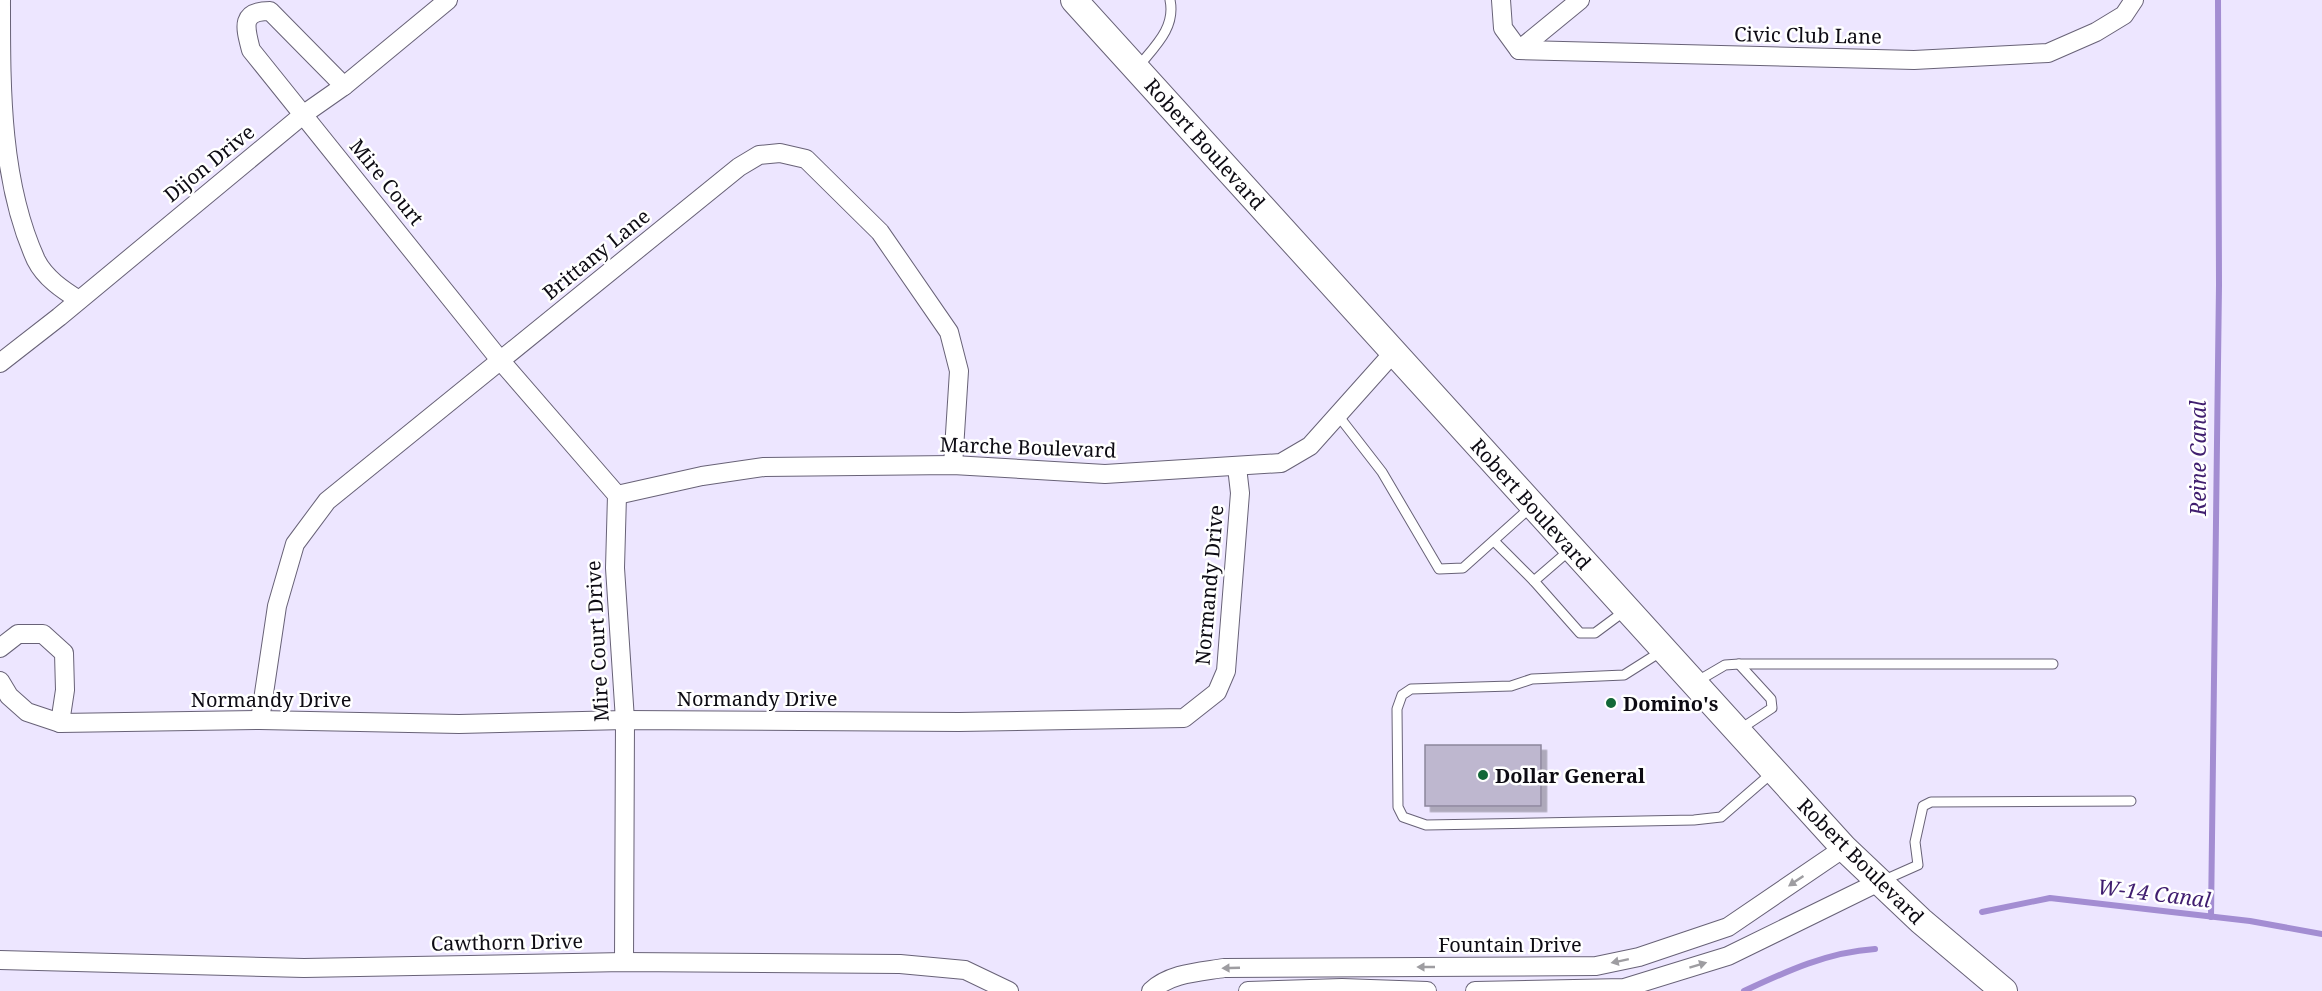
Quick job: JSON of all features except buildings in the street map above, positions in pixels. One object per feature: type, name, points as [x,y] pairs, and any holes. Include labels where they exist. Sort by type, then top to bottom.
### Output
[{"type":"main road","name":"Robert Boulevard","points":[[1074,0],[1844,848],[2004,991]]},
{"type":"street","points":[[1,0],[1,105],[4,155],[10,188],[36,262],[57,286],[79,300]]},
{"type":"street","name":"Dijon Drive","points":[[0,363],[304,114],[344,86],[448,0]]},
{"type":"street","points":[[1501,0],[1503,28],[1519,50],[1580,0]]},
{"type":"street","name":"Civic Club Lane","points":[[1519,50],[1914,60],[2048,53],[2096,32],[2124,15],[2134,0]]},
{"type":"street","name":"Mire Court","points":[[344,86],[270,11],[256,11],[248,18],[245,28],[251,50],[500,360]]},
{"type":"street","name":"Brittany Lane","points":[[260,720],[277,606],[295,544],[327,501],[739,167],[759,154],[780,153],[806,159],[880,232],[949,332],[959,371],[953,465]]},
{"type":"street","name":"Marche Boulevard","points":[[616,495],[702,476],[764,467],[953,465],[1105,474],[1281,463],[1310,446],[1394,352]]},
{"type":"street","points":[[500,360],[616,495]]},
{"type":"street","name":"Normandy Drive","points":[[0,681],[9,696],[27,712],[60,723],[260,720],[459,724],[625,720],[959,722],[1184,718],[1217,692],[1227,671],[1240,493],[1237,467]]},
{"type":"street","name":"Mire Court Drive","points":[[616,495],[615,568],[625,720],[624,962]]},
{"type":"street","points":[[0,648],[18,634],[43,634],[64,653],[65,690],[60,723]]},
{"type":"street","name":"Fountain Drive","points":[[1151,991],[1157,985],[1182,975],[1224,968],[1596,966],[1638,957],[1728,927],[1844,848]]},
{"type":"street","points":[[1475,991],[1624,987],[1728,956],[1880,882]]},
{"type":"street","points":[[1720,930],[1728,956]]},
{"type":"street","name":"Cawthorn Drive","points":[[0,960],[304,968],[624,962],[900,964],[965,970],[1010,991]]},
{"type":"street","points":[[1312,968],[1312,989]]},
{"type":"street","points":[[1248,991],[1312,989],[1427,991]]},
{"type":"lane","points":[[1137,69],[1168,28],[1172,15],[1170,0]]},
{"type":"lane","points":[[1337,414],[1382,472],[1439,569],[1463,568],[1533,505]]},
{"type":"lane","points":[[1494,541],[1534,580],[1580,633],[1594,633],[1627,609]]},
{"type":"lane","points":[[1534,580],[1572,549]]},
{"type":"lane","points":[[1664,650],[1624,675],[1532,679],[1511,686],[1410,689],[1402,695],[1397,709],[1398,807],[1403,818],[1426,825],[1721,817],[1773,772]]},
{"type":"lane","points":[[1694,683],[1725,665],[1739,664],[2052,664]]},
{"type":"lane","points":[[1737,731],[1772,708],[1771,699],[1739,664]]},
{"type":"lane","points":[[1880,882],[1918,865],[1915,842],[1923,806],[1930,802],[2131,801]]},
{"type":"waterway","name":"Reine Canal","points":[[2211,917],[2219,285],[2218,0]]},
{"type":"waterway","name":"W-14 Canal","points":[[1982,912],[2050,898],[2250,921],[2322,934]]},
{"type":"waterway","name":"W-14 Canal","points":[[1744,991],[1824,958],[1875,949]]},
{"type":"place","name":"Domino's","points":[[1611,703]]},
{"type":"place","name":"Dollar General","points":[[1483,775]]}]
